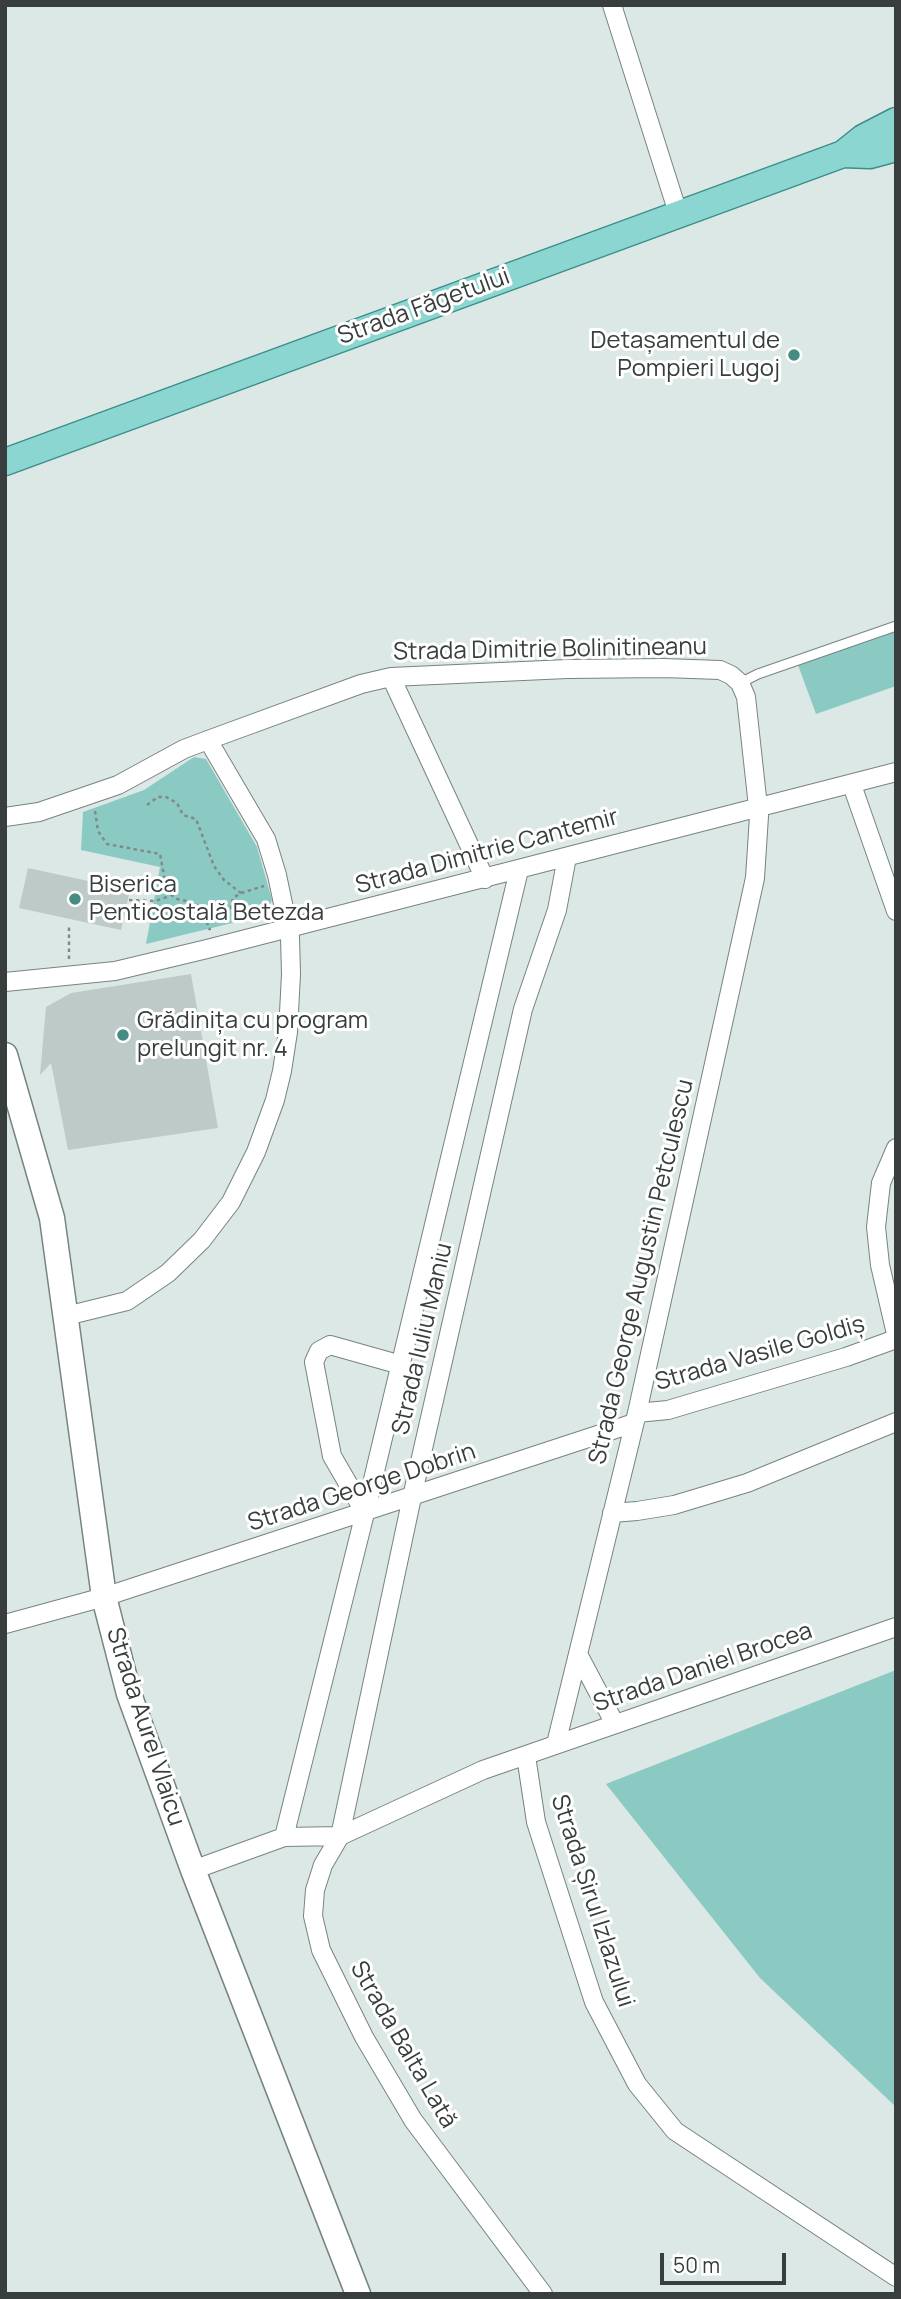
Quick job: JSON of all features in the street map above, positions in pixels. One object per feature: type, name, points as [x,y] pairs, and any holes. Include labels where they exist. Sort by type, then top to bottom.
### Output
[{"type":"main road","name":"Strada Făgetului","points":[[5,462],[843,153],[863,138],[896,121]]},
{"type":"main road","name":"Strada Făgetului","points":[[843,153],[870,155],[896,148]]},
{"type":"street","points":[[612,5],[678,213]]},
{"type":"street","name":"Strada Dimitrie Bolinitineanu","points":[[5,817],[39,813],[118,785],[184,749],[361,684],[391,677],[567,669],[664,668],[720,670],[740,683]]},
{"type":"street","points":[[391,677],[485,879]]},
{"type":"street","points":[[740,683],[746,697],[758,808]]},
{"type":"street","points":[[66,1316],[127,1301],[168,1273],[202,1240],[231,1202],[256,1152],[275,1100],[288,1032],[292,974],[288,928],[266,839],[208,740]]},
{"type":"street","name":"Strada Dimitrie Cantemir","points":[[5,982],[115,971],[485,879],[896,772]]},
{"type":"street","points":[[852,785],[896,911]]},
{"type":"street","name":"Strada George Augustin Petculescu","points":[[556,1744],[636,1418],[755,878],[758,808]]},
{"type":"street","name":"Strada Iuliu Maniu","points":[[340,1836],[412,1497],[523,1009],[557,910],[567,857]]},
{"type":"street","name":"Strada Iuliu Maniu","points":[[284,1838],[401,1365],[519,870]]},
{"type":"street","name":"Strada Aurel Vlaicu","points":[[5,1055],[52,1217],[104,1597],[129,1695],[193,1870],[358,2294]]},
{"type":"street","name":"Strada Vasile Goldiș","points":[[636,1418],[846,1357],[896,1337],[880,1265],[876,1227],[881,1183],[896,1148]]},
{"type":"street","points":[[365,1513],[332,1456],[314,1362],[319,1351],[330,1345],[401,1365]]},
{"type":"street","name":"Strada George Dobrin","points":[[5,1624],[104,1597],[365,1513],[636,1418]]},
{"type":"street","points":[[612,1513],[674,1505],[747,1483],[896,1422]]},
{"type":"street","name":"Strada Daniel Brocea","points":[[526,1756],[896,1627]]},
{"type":"street","points":[[579,1656],[615,1724]]},
{"type":"street","points":[[193,1870],[284,1838],[340,1836],[483,1770],[526,1756]]},
{"type":"street","name":"Strada Șirul Izlazului","points":[[526,1756],[536,1822],[594,2003],[637,2084],[675,2130],[896,2277]]},
{"type":"street","name":"Strada Balta Lată","points":[[340,1836],[323,1865],[315,1891],[313,1916],[321,1950],[364,2037],[413,2120],[543,2294]]},
{"type":"lane","points":[[740,683],[758,674],[896,626]]},
{"type":"path","points":[[147,805],[158,797],[166,797],[177,803],[183,815],[196,819],[214,866],[225,880],[241,893]]},
{"type":"path","points":[[94,801],[98,831],[103,841],[113,846],[160,854],[165,887],[170,896]]},
{"type":"path","points":[[235,923],[231,902],[233,898],[271,884]]},
{"type":"path","points":[[130,900],[155,901],[170,896],[199,906],[204,912],[209,929],[222,926]]},
{"type":"path","points":[[69,925],[69,959]]},
{"type":"shaded area","points":[[896,630],[896,686],[816,714],[798,665]]},
{"type":"shaded area","points":[[194,757],[206,759],[257,847],[272,900],[265,915],[146,944],[160,867],[81,850],[83,812],[144,790]]},
{"type":"shaded area","points":[[896,1670],[896,2107],[760,1978],[606,1784]]},
{"type":"building","name":"Biserica Penticostală Betezda","points":[[28,868],[130,890],[121,930],[19,908]]},
{"type":"building","name":"Grădinița cu program prelungit nr. 4","points":[[191,974],[218,1128],[68,1150],[51,1063],[40,1075],[46,1007],[71,993]]},
{"type":"place","name":"Detașamentul de Pompieri Lugoj","points":[[794,355]]},
{"type":"place","name":"Biserica Penticostală Betezda","points":[[75,899]]},
{"type":"place","name":"Grădinița cu program prelungit nr. 4","points":[[123,1035]]}]
